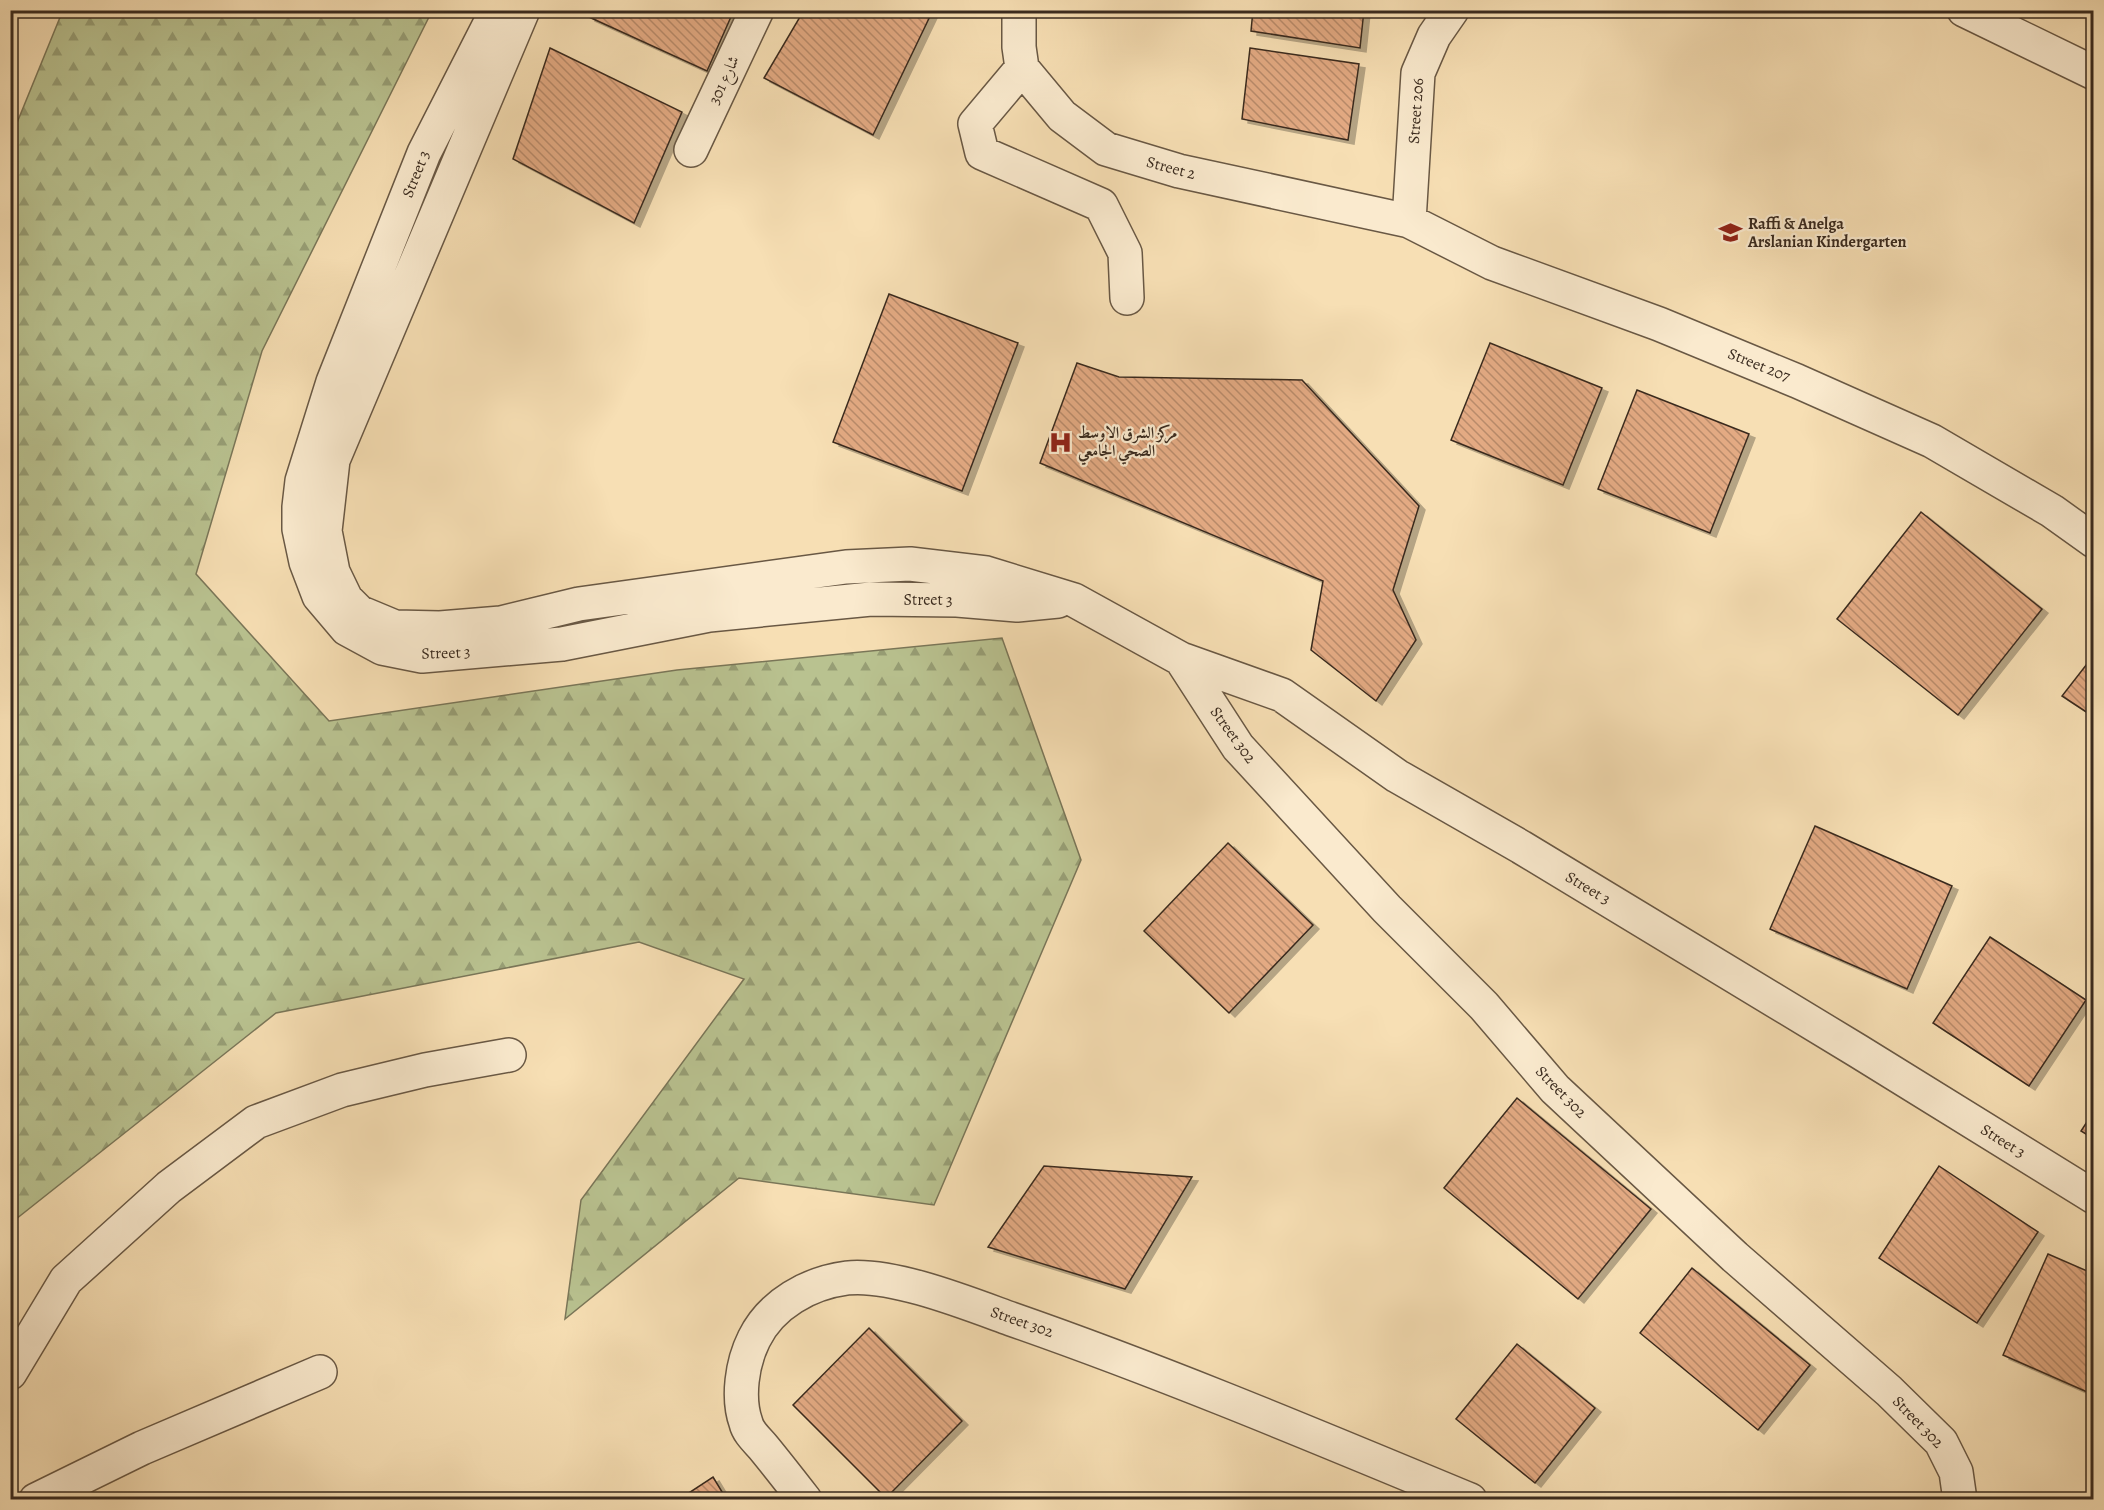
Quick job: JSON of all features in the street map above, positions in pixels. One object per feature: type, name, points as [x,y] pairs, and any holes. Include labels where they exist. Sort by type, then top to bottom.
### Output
[{"type":"street","name":"Street 3","points":[[497,10],[424,153],[333,382],[302,481],[299,529],[306,562],[319,596],[347,629],[382,648],[422,656],[562,644],[709,615],[871,599],[957,600],[1017,605],[1074,600]]},
{"type":"street","name":"Street 3","points":[[523,10],[333,460],[325,531],[333,572],[346,599],[359,612],[395,627],[440,628],[501,623],[579,604],[846,567],[910,564],[986,573],[1074,600],[1181,660],[1282,695],[1397,776],[1521,847],[2094,1197]]},
{"type":"street","name":"شارع 301","points":[[691,150],[757,10]]},
{"type":"street","points":[[1019,10],[1019,47],[1022,68],[975,124],[982,153],[1101,205],[1125,253],[1127,298]]},
{"type":"street","name":"Street 206","points":[[1409,221],[1418,73],[1434,36],[1452,10]]},
{"type":"street","points":[[1965,10],[2094,73]]},
{"type":"street","name":"Street 2","points":[[1022,68],[1062,116],[1106,149],[1179,171],[1409,221]]},
{"type":"street","name":"Street 207","points":[[1409,221],[1492,263],[1659,324],[1797,381],[1932,441],[2052,512],[2094,541]]},
{"type":"street","name":"Street 302","points":[[1181,660],[1238,747],[1387,909],[1484,1006],[1555,1089],[1735,1257],[1889,1391],[1941,1442],[1956,1472],[1960,1500]]},
{"type":"street","points":[[10,1373],[66,1280],[169,1187],[256,1122],[342,1090],[425,1070],[509,1055]]},
{"type":"street","name":"Street 302","points":[[805,1500],[746,1425],[741,1397],[743,1375],[749,1349],[760,1327],[775,1310],[799,1292],[824,1283],[849,1278],[882,1280],[950,1297],[1089,1346],[1470,1500]]},
{"type":"street","points":[[36,1500],[142,1448],[320,1372]]},
{"type":"green space","points":[[63,10],[432,11],[262,351],[196,574],[329,721],[677,670],[1002,638],[1081,860],[934,1205],[739,1178],[565,1319],[581,1200],[744,979],[639,942],[276,1013],[11,1223],[10,140]]},
{"type":"building","points":[[592,10],[734,10],[707,71],[589,17]]},
{"type":"building","points":[[804,10],[933,10],[873,135],[764,78]]},
{"type":"building","points":[[1253,10],[1364,10],[1360,48],[1251,31]]},
{"type":"building","points":[[550,48],[682,112],[634,223],[513,159]]},
{"type":"building","points":[[1250,48],[1359,64],[1348,140],[1242,119]]},
{"type":"building","points":[[889,294],[1018,343],[962,491],[833,442]]},
{"type":"building","points":[[1490,343],[1602,388],[1563,485],[1451,440]]},
{"type":"building","points":[[1077,363],[1119,377],[1302,380],[1419,506],[1393,590],[1416,640],[1376,701],[1311,650],[1323,581],[1040,463]]},
{"type":"building","points":[[1637,390],[1749,434],[1710,533],[1598,489]]},
{"type":"building","points":[[1921,512],[2042,609],[1958,715],[1837,619]]},
{"type":"building","points":[[2094,655],[2094,717],[2062,696]]},
{"type":"building","points":[[1815,826],[1952,886],[1907,989],[1770,929]]},
{"type":"building","points":[[1228,843],[1313,925],[1229,1013],[1144,931]]},
{"type":"building","points":[[1990,937],[2086,1000],[2029,1086],[1933,1023]]},
{"type":"building","points":[[1517,1098],[1651,1209],[1578,1299],[1444,1188]]},
{"type":"building","points":[[2094,1111],[2094,1139],[2081,1131]]},
{"type":"building","points":[[1044,1166],[1192,1177],[1125,1289],[988,1247]]},
{"type":"building","points":[[1939,1166],[2038,1232],[1977,1323],[1879,1258]]},
{"type":"building","points":[[2048,1254],[2094,1274],[2094,1395],[2003,1355]]},
{"type":"building","points":[[1692,1268],[1810,1365],[1758,1430],[1640,1333]]},
{"type":"building","points":[[869,1328],[962,1421],[886,1498],[793,1405]]},
{"type":"building","points":[[1517,1344],[1595,1408],[1535,1483],[1456,1419]]},
{"type":"building","points":[[713,1477],[727,1500],[678,1500]]},
{"type":"place","name":"Raffi & Anelga Arslanian Kindergarten","points":[[1730,233]]},
{"type":"place","name":"مركز الشرق الاوسط الصحي الجامعي","points":[[1060,442]]}]
